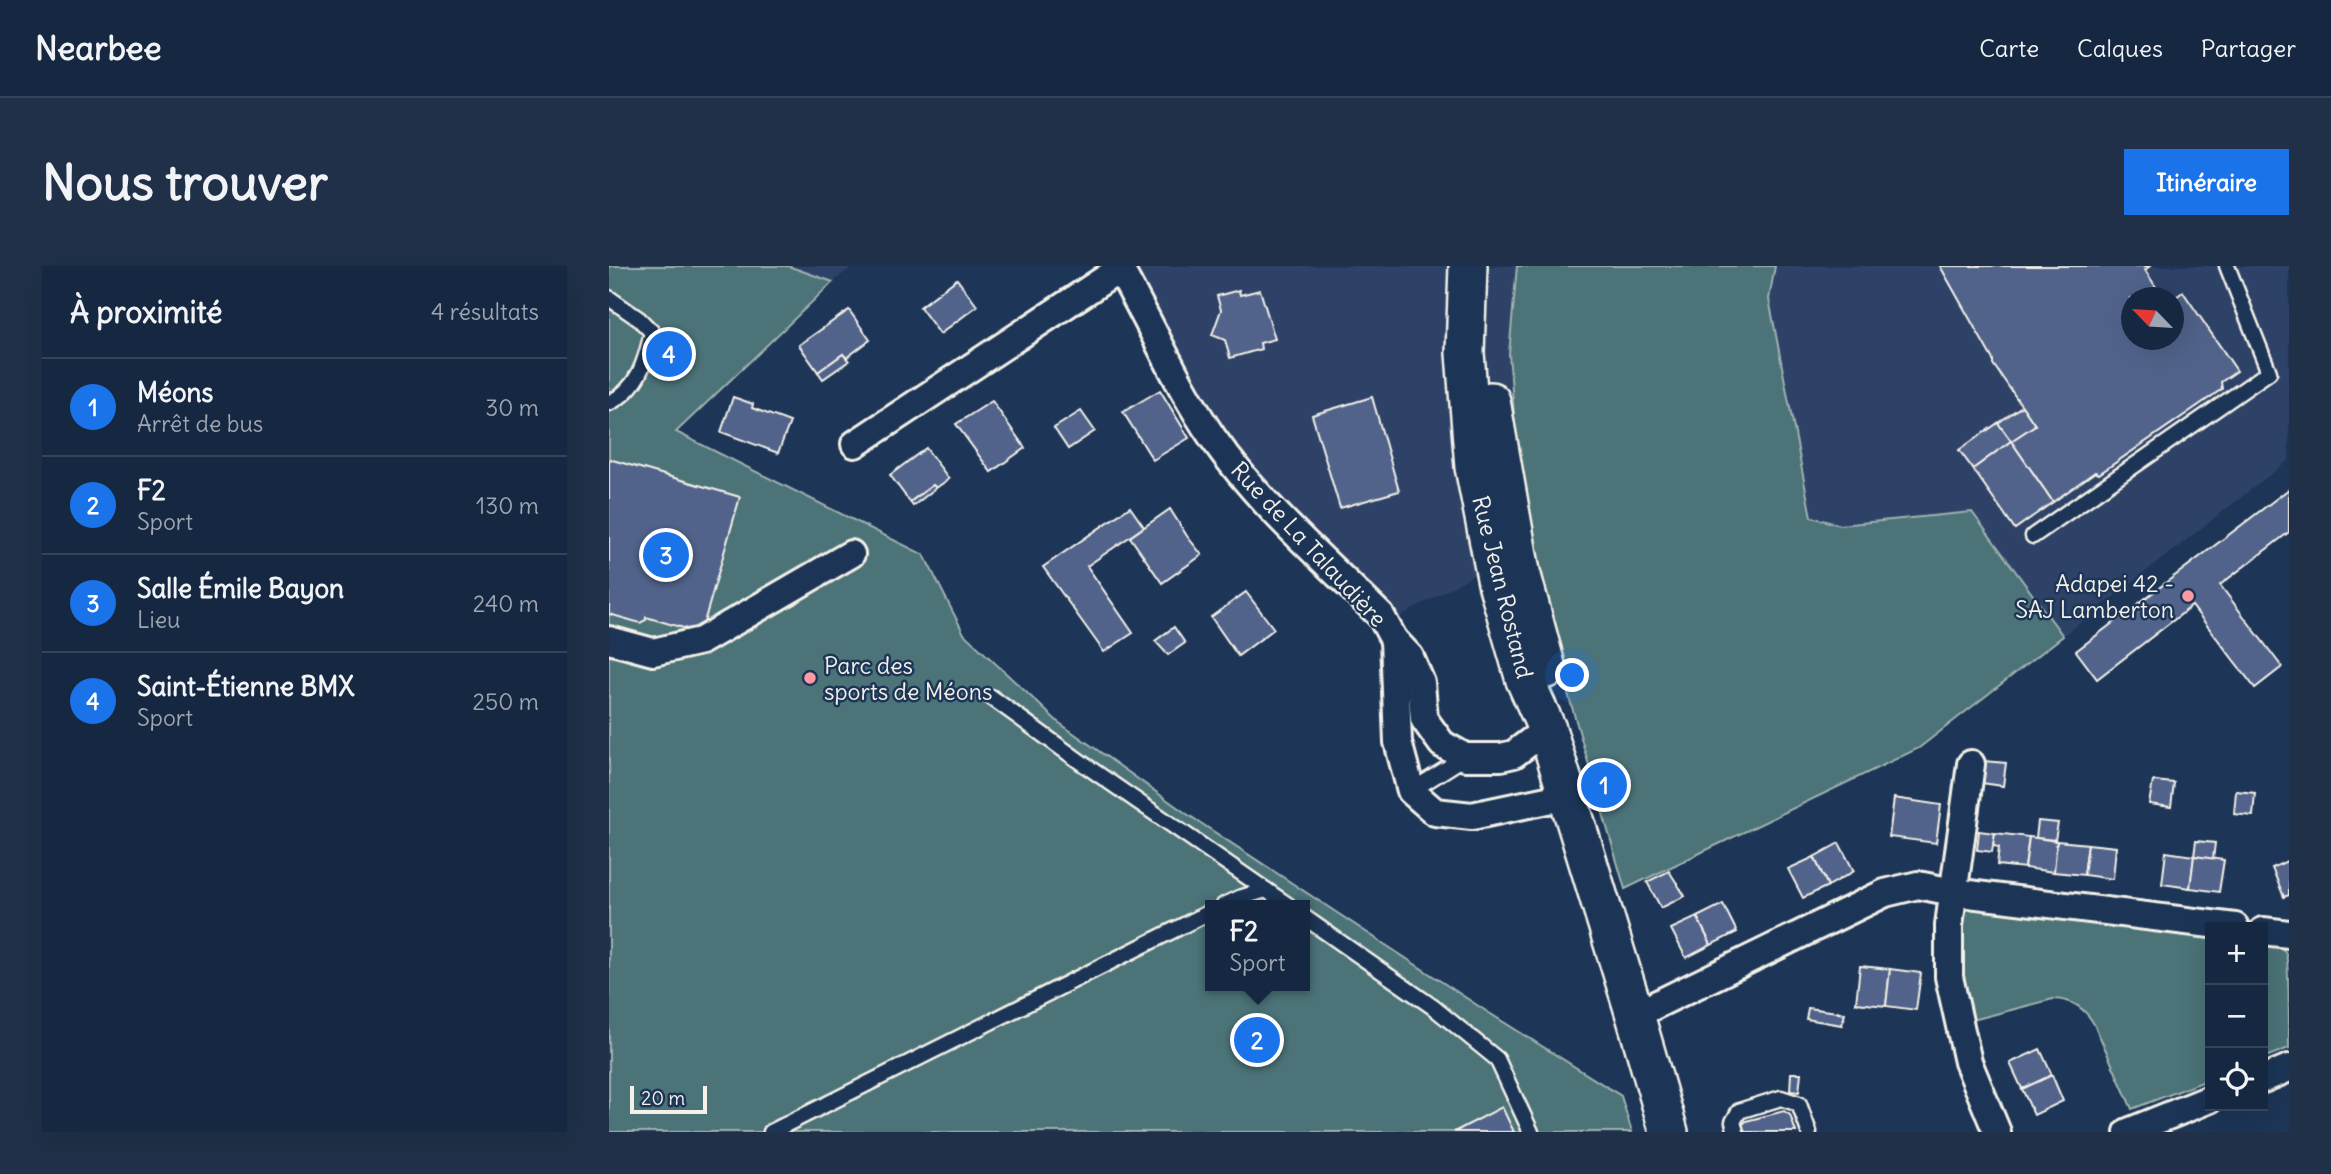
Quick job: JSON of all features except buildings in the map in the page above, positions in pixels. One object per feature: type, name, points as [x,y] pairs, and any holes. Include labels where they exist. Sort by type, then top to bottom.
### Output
[{"type":"main road","name":"Rue Jean Rostand","points":[[1468,266],[1465,353],[1474,467],[1503,607],[1525,680],[1547,729]]},
{"type":"main road","name":"Rue Jean Rostand","points":[[1492,266],[1489,312],[1490,397],[1521,572],[1549,677],[1547,729]]},
{"type":"main road","points":[[1547,729],[1669,1132]]},
{"type":"street","points":[[855,444],[1119,268]]},
{"type":"street","name":"Rue de La Talaudière","points":[[1119,268],[1153,334],[1213,438],[1258,496],[1381,616],[1394,640],[1411,657],[1421,683],[1424,719],[1442,744],[1465,758]]},
{"type":"street","points":[[609,640],[653,652],[701,641],[851,554]]},
{"type":"street","name":"Rue de La Talaudière","points":[[1394,640],[1398,742],[1411,791]]},
{"type":"street","points":[[1465,758],[1514,754],[1547,729]]},
{"type":"street","points":[[1971,764],[1948,925],[1949,977],[1968,1062],[1997,1132]]},
{"type":"street","points":[[1411,791],[1435,813],[1472,816],[1566,796]]},
{"type":"street","points":[[1636,1016],[1885,893],[1917,885],[1953,892],[2205,923]]},
{"type":"street","points":[[2268,1077],[2289,1068]]},
{"type":"street","points":[[2129,1132],[2205,1102]]},
{"type":"lane","points":[[2033,536],[2269,372],[2227,266]]},
{"type":"lane","points":[[609,298],[639,319],[652,332],[647,356],[632,388],[609,403]]},
{"type":"lane","points":[[991,697],[1281,900]]},
{"type":"lane","points":[[1411,791],[1465,758]]},
{"type":"lane","points":[[1234,900],[1266,890]]},
{"type":"lane","points":[[771,1132],[1205,915]]},
{"type":"lane","points":[[1310,921],[1433,1007],[1497,1059],[1531,1132]]},
{"type":"lane","points":[[1736,1132],[1733,1122],[1739,1111],[1781,1098],[1799,1104],[1809,1132]]},
{"type":"shaded area","points":[[788,266],[853,266],[833,282]]},
{"type":"shaded area","points":[[1130,266],[1517,266],[1509,354],[1525,546],[1397,618],[1235,452]]},
{"type":"shaded area","points":[[1775,266],[2289,266],[2289,460],[2063,636],[1972,512],[1840,525],[1811,517],[1769,299]]},
{"type":"green space","name":"Parc des sports de Méons","points":[[609,266],[788,266],[833,282],[676,432],[924,555],[964,634],[1058,722],[1187,814],[1486,1011],[1621,1096],[1632,1132],[609,1132]]},
{"type":"green space","points":[[1517,266],[1775,266],[1769,299],[1811,517],[1840,525],[1972,512],[2063,636],[1919,748],[1625,889],[1525,546],[1509,354]]},
{"type":"green space","points":[[1974,904],[2205,932],[2205,1081],[2132,1109],[2095,1026],[2083,1010],[2072,1003],[2053,999],[1969,1021],[1962,965],[1964,917]]},
{"type":"green space","points":[[2268,940],[2279,945],[2286,953],[2289,1048],[2268,1056]]},
{"type":"place","name":"Saint-Étienne BMX","points":[[669,354]]},
{"type":"place","name":"Salle Émile Bayon","points":[[666,555]]},
{"type":"place","name":"Adapei 42 - SAJ Lamberton","points":[[2188,596]]},
{"type":"place","name":"Parc des sports de Méons","points":[[810,678]]},
{"type":"place","name":"Méons","points":[[1604,785]]},
{"type":"place","name":"F2","points":[[1257,1040]]}]
